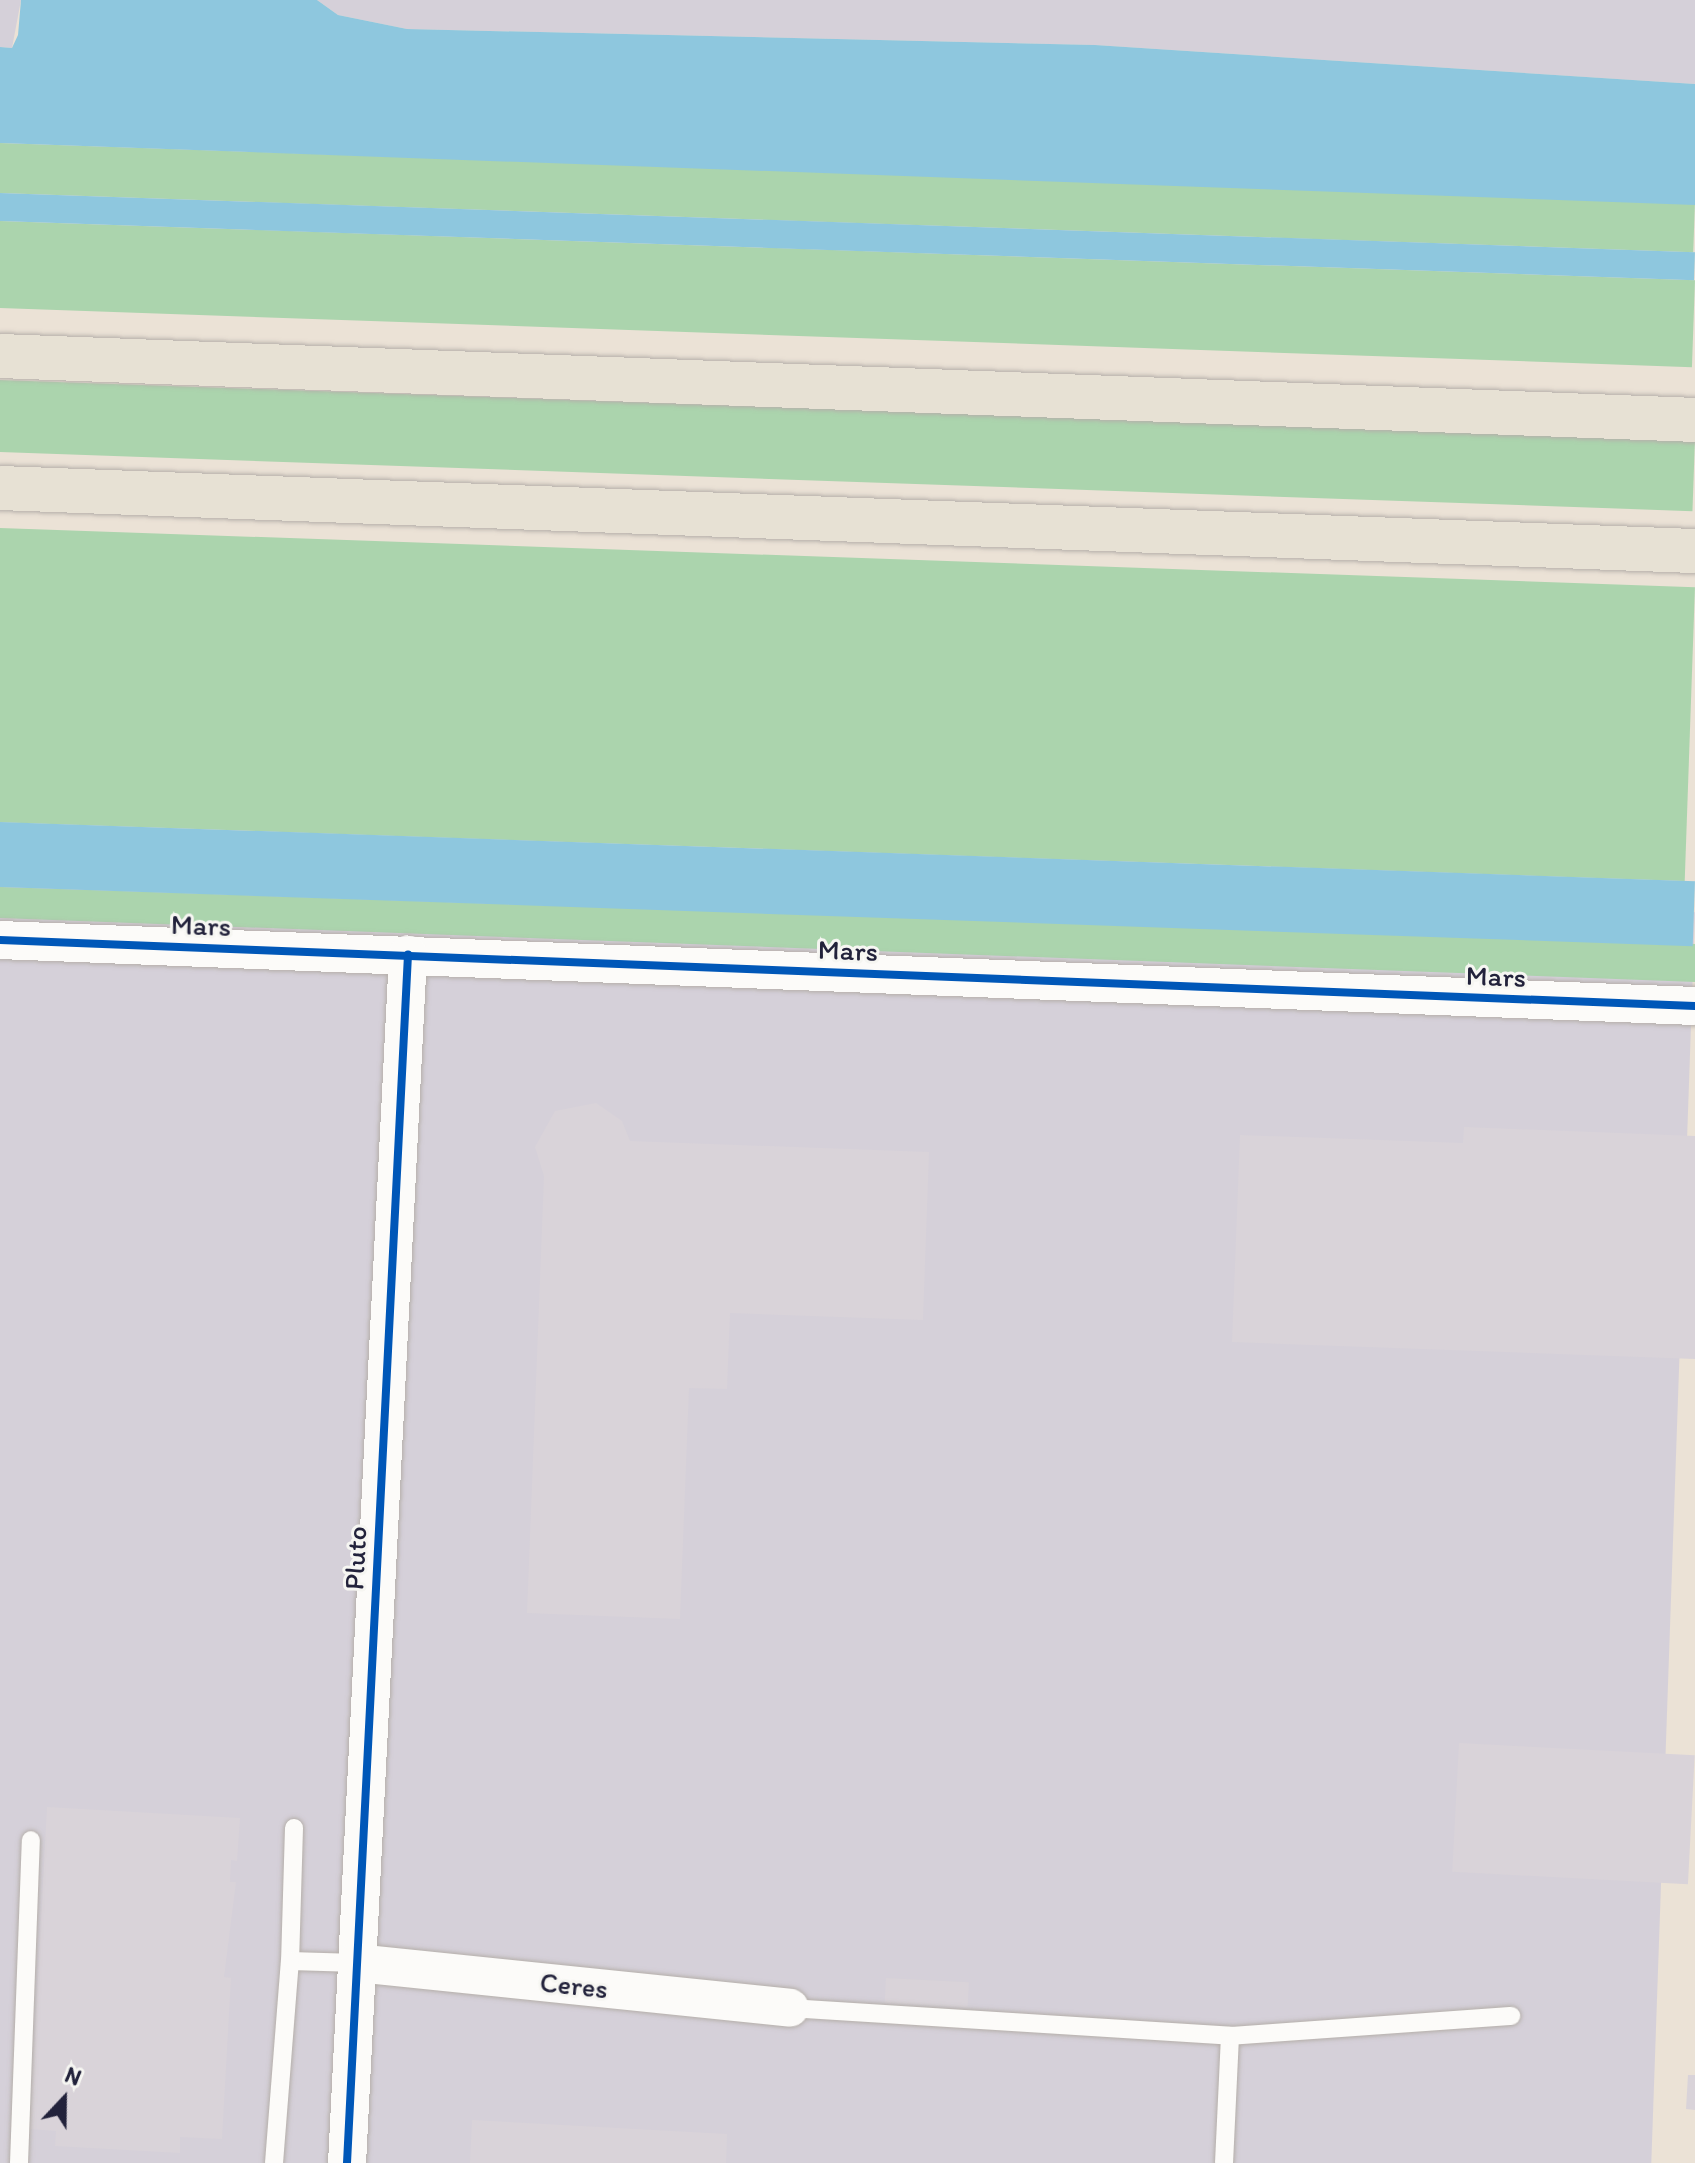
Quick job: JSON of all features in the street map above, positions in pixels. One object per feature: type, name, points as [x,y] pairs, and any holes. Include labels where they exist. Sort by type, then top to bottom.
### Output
[{"type":"highway","points":[[0,356],[1695,420]]},
{"type":"highway","points":[[0,488],[1695,551]]},
{"type":"street","name":"Mars","points":[[0,940],[1695,1006]]},
{"type":"street","name":"Pluto","points":[[347,2163],[408,955]]},
{"type":"street","name":"Ceres","points":[[357,1963],[790,2008]]},
{"type":"lane","points":[[274,2163],[290,1961],[294,1828]]},
{"type":"lane","points":[[19,2163],[31,1840]]},
{"type":"lane","points":[[290,1961],[357,1963]]},
{"type":"lane","points":[[790,2008],[1230,2036],[1511,2016]]},
{"type":"lane","points":[[1224,2163],[1230,2036]]},
{"type":"shaded area","points":[[0,0],[21,0],[12,48],[0,47]]},
{"type":"shaded area","points":[[317,0],[1695,0],[1695,84],[1095,45],[407,29],[338,15]]},
{"type":"shaded area","points":[[0,853],[1695,912],[1651,2163],[0,2163]]},
{"type":"green space","points":[[0,143],[1695,202],[1693,252],[0,193]]},
{"type":"green space","points":[[0,221],[1695,280],[1692,367],[0,308]]},
{"type":"green space","points":[[0,380],[1695,439],[1692,511],[0,452]]},
{"type":"green space","points":[[0,528],[1695,587],[1685,881],[0,822]]},
{"type":"green space","points":[[0,887],[1695,944],[1695,982],[0,918]]},
{"type":"water","points":[[21,0],[317,0],[338,15],[407,29],[1095,45],[1695,84],[1695,205],[0,143],[0,47],[12,48],[18,35]]},
{"type":"water","points":[[0,193],[1695,252],[1694,280],[0,221]]},
{"type":"water","points":[[0,822],[1695,881],[1693,946],[0,887]]},
{"type":"building","points":[[596,1103],[622,1121],[630,1141],[929,1152],[923,1320],[730,1313],[727,1389],[689,1388],[680,1619],[527,1613],[544,1176],[535,1147],[555,1111]]},
{"type":"building","points":[[1464,1127],[1695,1136],[1695,1359],[1232,1342],[1240,1135],[1463,1143]]},
{"type":"building","points":[[1459,1743],[1695,1755],[1688,1884],[1452,1872]]},
{"type":"building","points":[[47,1807],[240,1818],[237,1861],[231,1860],[230,1882],[236,1882],[224,1977],[231,1978],[222,2139],[180,2137],[180,2153],[55,2146],[56,2131],[30,2129]]},
{"type":"building","points":[[886,1978],[969,1982],[968,2007],[885,2003]]},
{"type":"building","points":[[1688,2075],[1695,2075],[1695,2110],[1686,2109]]},
{"type":"building","points":[[472,2120],[727,2134],[726,2163],[470,2163]]},
{"type":"cycle path","points":[[0,940],[1695,1006]]},
{"type":"cycle path","points":[[347,2163],[408,955]]}]
